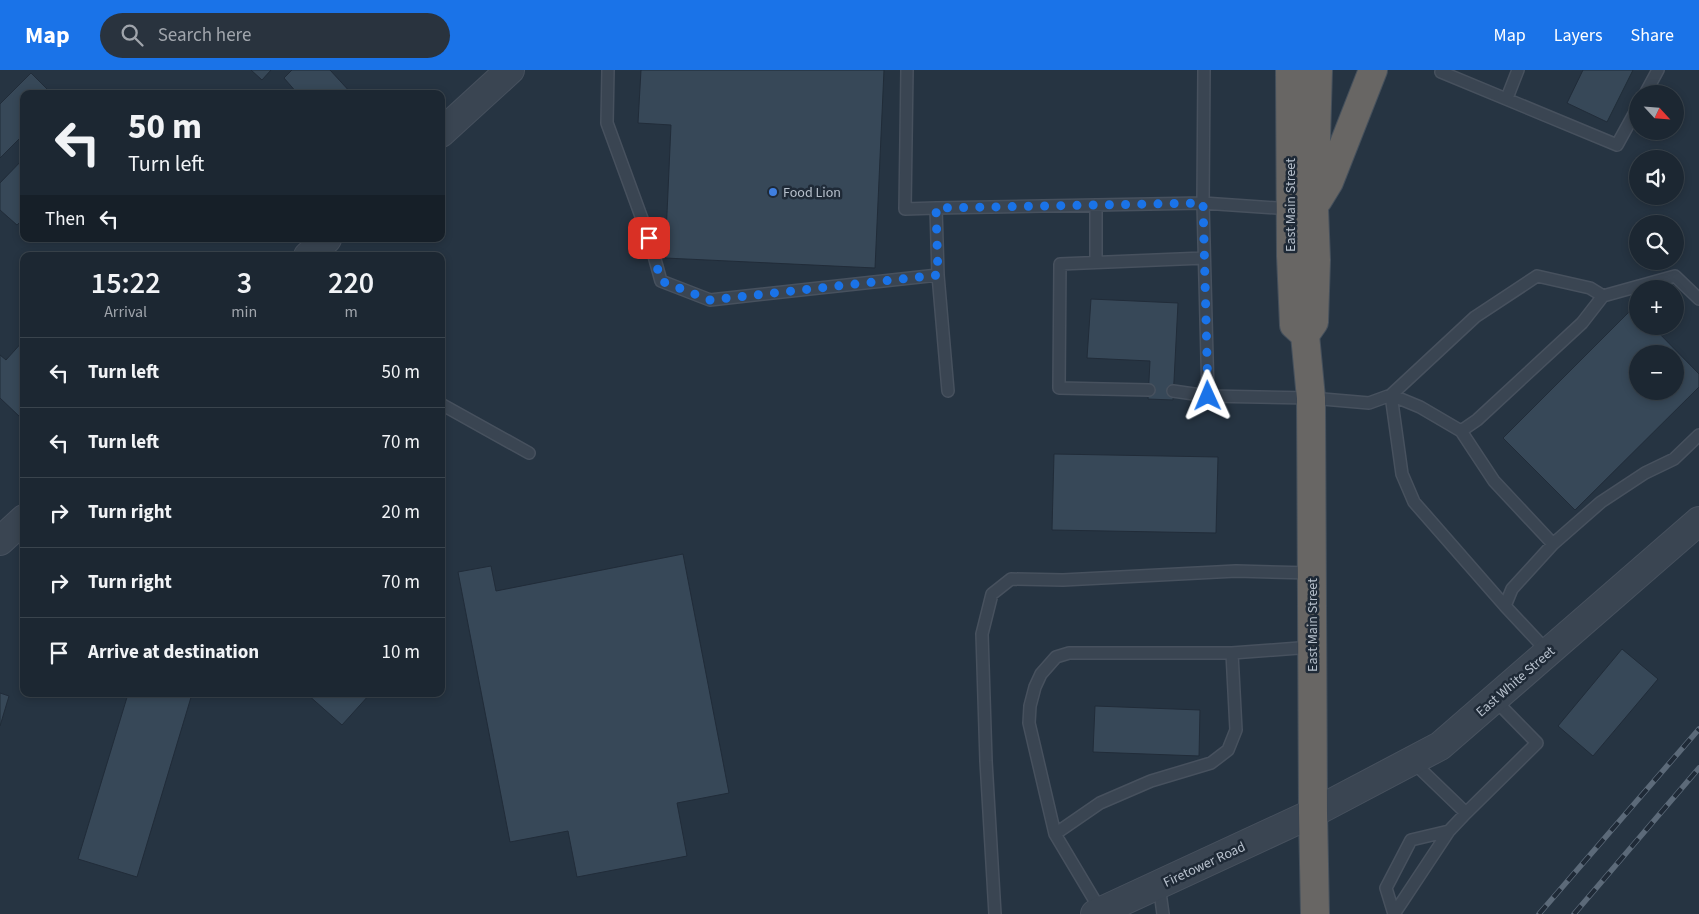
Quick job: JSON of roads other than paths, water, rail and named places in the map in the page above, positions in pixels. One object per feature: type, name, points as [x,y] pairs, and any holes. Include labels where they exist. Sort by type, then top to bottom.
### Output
[{"type":"highway","name":"East Main Street","points":[[1294,70],[1302,209],[1316,260],[1314,322],[1305,336],[1311,398],[1315,914]]},
{"type":"highway","name":"East Main Street","points":[[1302,209],[1318,70]]},
{"type":"highway","points":[[1302,209],[1329,182],[1373,70]]},
{"type":"street","points":[[445,129],[510,70]]},
{"type":"street","points":[[312,252],[324,242]]},
{"type":"street","name":"East White Street","points":[[1313,813],[1440,746],[1699,521]]},
{"type":"street","points":[[0,541],[20,523]]},
{"type":"street","name":"Firetower Road","points":[[1098,913],[1313,813]]},
{"type":"lane","points":[[608,70],[607,123],[649,238],[661,281],[710,300],[938,275]]},
{"type":"lane","points":[[907,70],[905,209],[1203,203],[1302,209]]},
{"type":"lane","points":[[1204,70],[1203,203],[1208,396]]},
{"type":"lane","points":[[1506,98],[1518,70]]},
{"type":"lane","points":[[1650,85],[1658,70]]},
{"type":"lane","points":[[1442,71],[1616,145],[1629,123]]},
{"type":"lane","points":[[1096,205],[1096,262]]},
{"type":"lane","points":[[936,208],[938,275],[948,391]]},
{"type":"lane","points":[[1149,390],[1059,388],[1060,264],[1204,258]]},
{"type":"lane","points":[[1173,392],[1208,396],[1311,398],[1369,403],[1391,395],[1475,317],[1537,276],[1590,288],[1603,296]]},
{"type":"lane","points":[[1462,431],[1477,420],[1582,323],[1603,296],[1675,276],[1699,299]]},
{"type":"lane","points":[[1391,395],[1420,407],[1462,431],[1494,481],[1552,544]]},
{"type":"lane","points":[[1391,395],[1402,474],[1414,502],[1504,606],[1548,652]]},
{"type":"lane","points":[[445,406],[530,453]]},
{"type":"lane","points":[[1504,606],[1512,589],[1552,544],[1601,502],[1645,473],[1674,459],[1699,435]]},
{"type":"lane","points":[[995,914],[986,761],[982,634],[992,594],[1010,579],[1063,580],[1236,571],[1312,573]]},
{"type":"lane","points":[[1098,913],[1056,834],[1029,723],[1030,706],[1041,674],[1056,657],[1068,653],[1232,653],[1312,647]]},
{"type":"lane","points":[[1056,834],[1100,803],[1151,781],[1211,764],[1228,750],[1236,730],[1232,653]]},
{"type":"lane","points":[[1394,914],[1449,831],[1537,743],[1494,699]]},
{"type":"lane","points":[[1411,761],[1466,813]]},
{"type":"lane","points":[[1394,914],[1386,888],[1411,840],[1449,831]]},
{"type":"lane","points":[[1159,885],[1163,914]]},
{"type":"railway","points":[[1539,914],[1699,729]]},
{"type":"railway","points":[[1574,914],[1699,768]]},
{"type":"place","name":"Food Lion","points":[[773,192]]}]
